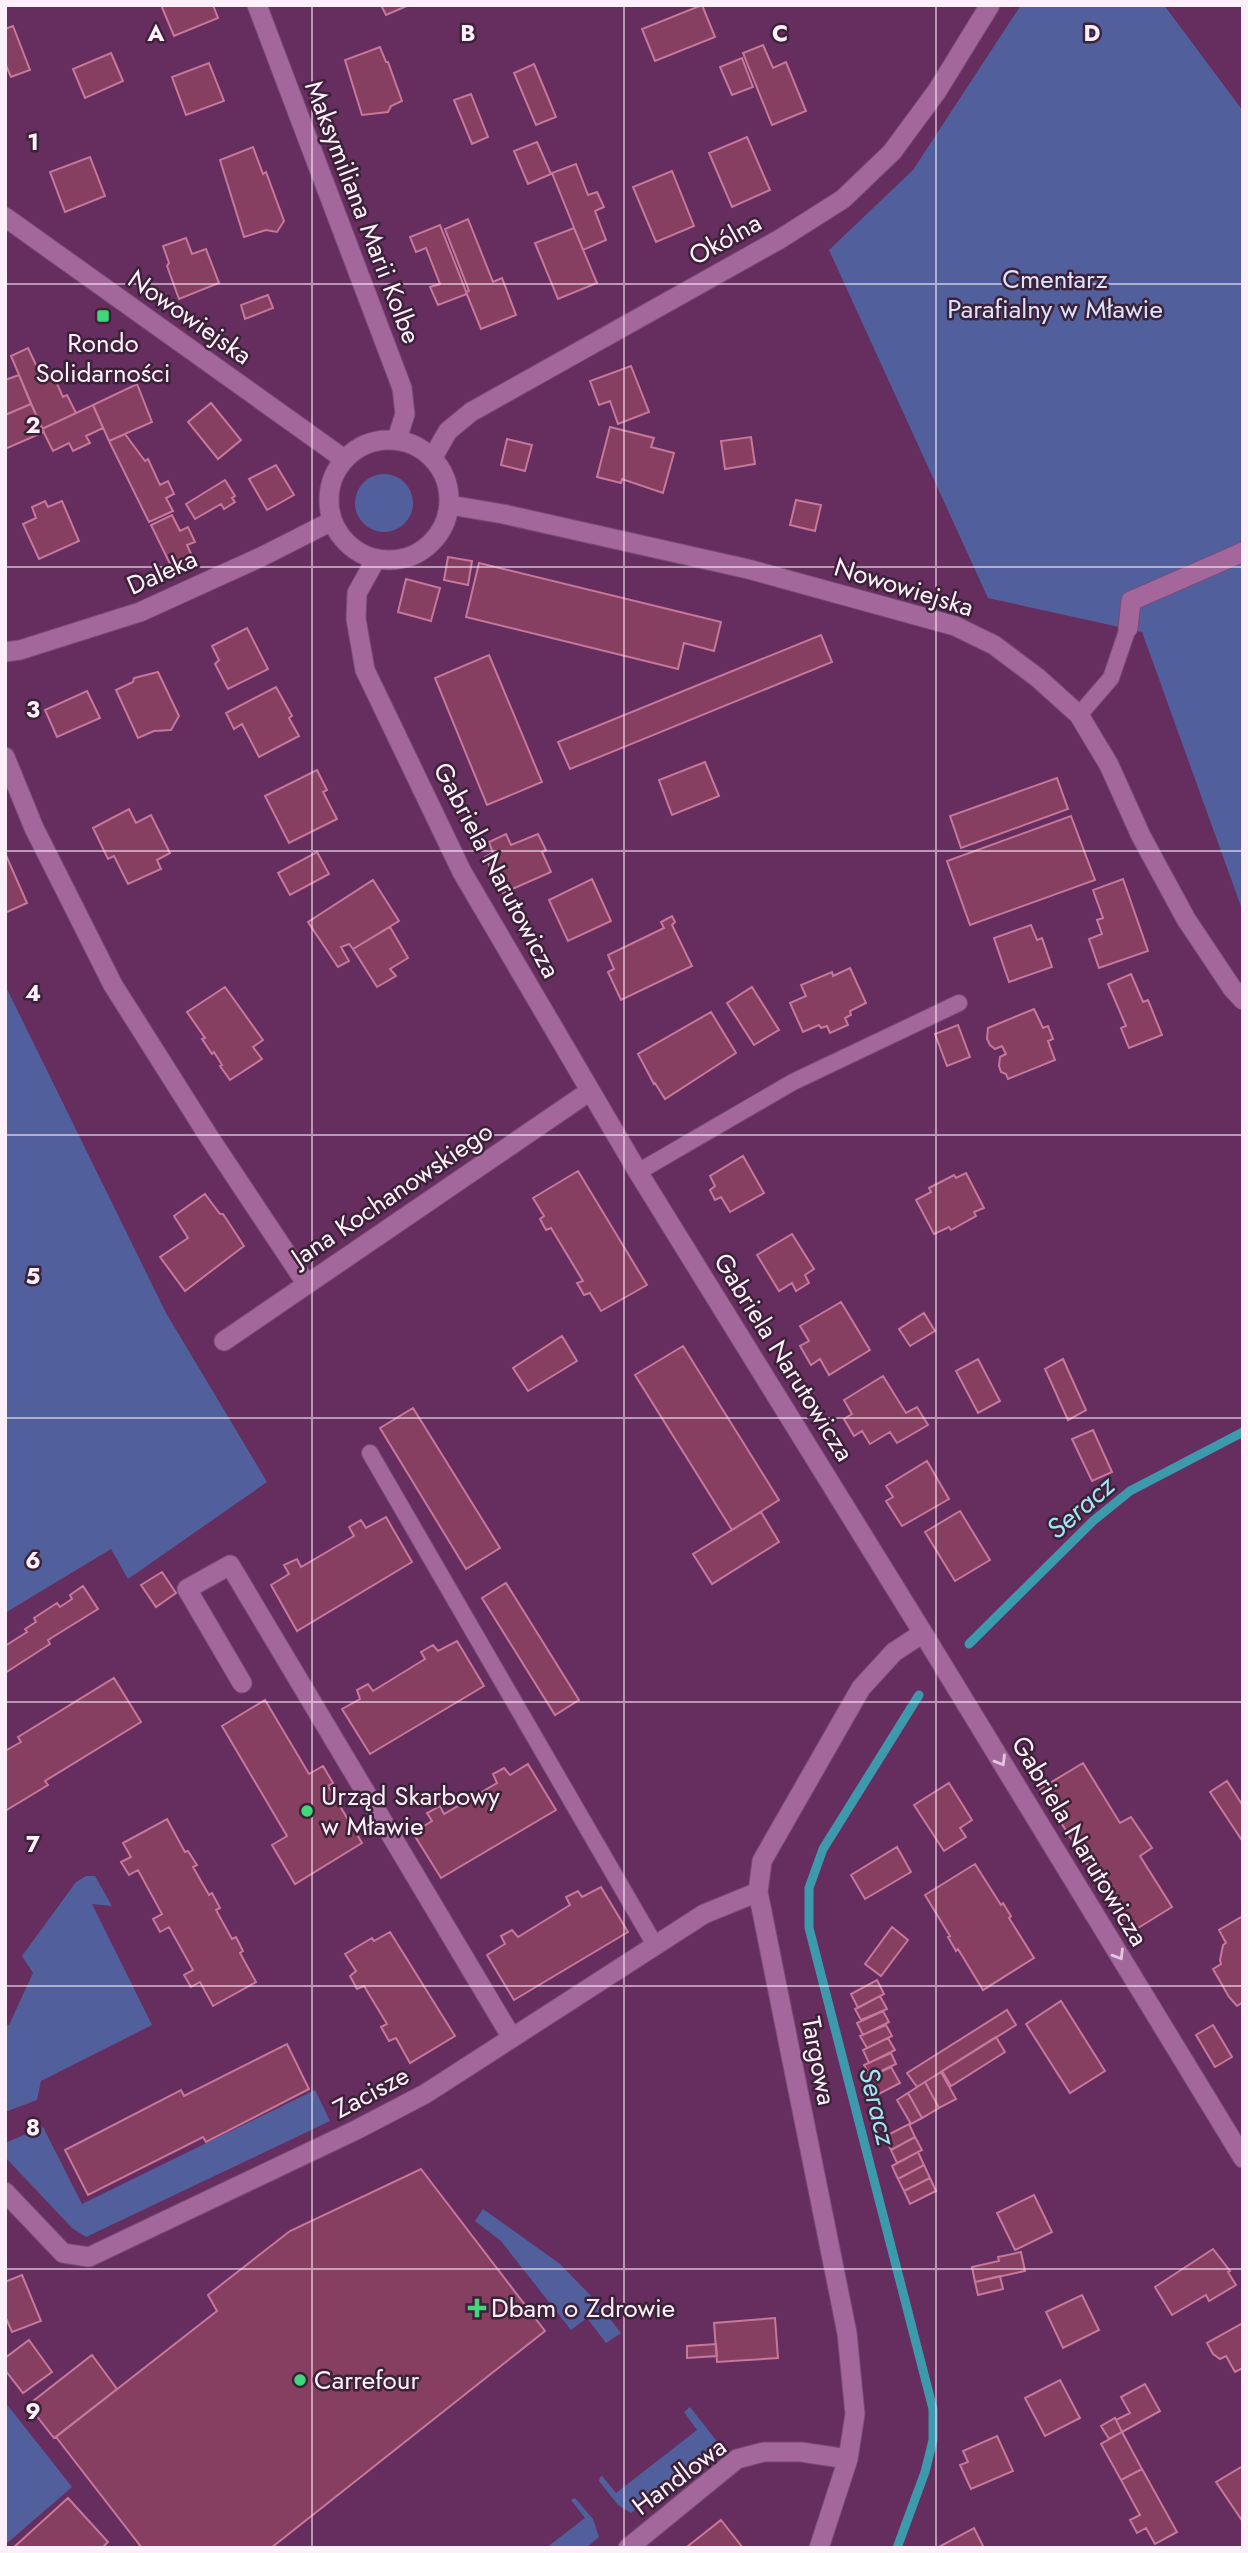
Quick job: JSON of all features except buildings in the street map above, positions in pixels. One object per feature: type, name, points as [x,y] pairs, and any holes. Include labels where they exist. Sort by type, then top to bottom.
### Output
[{"type":"street","name":"Maksymiliana Marii Kolbe","points":[[257,5],[402,388],[405,414],[397,439]]},
{"type":"street","name":"Okólna","points":[[433,457],[448,431],[471,412],[780,239],[843,200],[892,152],[937,91],[990,5]]},
{"type":"street","name":"Nowowiejska","points":[[5,217],[344,459]]},
{"type":"street","points":[[397,439],[416,445],[433,457],[448,485],[450,505],[440,534],[425,549],[397,561],[376,559],[359,553],[342,539],[331,521],[328,502],[331,481],[344,459],[376,440],[397,439]]},
{"type":"street","name":"Nowowiejska","points":[[450,505],[503,514],[748,569],[955,626],[994,645],[1038,678],[1079,715],[1109,765],[1141,836],[1186,919],[1243,1000]]},
{"type":"street","name":"Daleka","points":[[5,652],[140,612],[331,521]]},
{"type":"street","points":[[1128,628],[1131,601],[1243,552]]},
{"type":"street","name":"Gabriela Narutowicza","points":[[376,559],[356,593],[356,620],[365,670],[461,872],[638,1172],[1243,2158]]},
{"type":"street","points":[[5,757],[34,828],[113,985],[306,1283]]},
{"type":"street","name":"Jana Kochanowskiego","points":[[224,1341],[590,1091]]},
{"type":"street","points":[[242,1683],[187,1589],[230,1565],[512,2038]]},
{"type":"street","name":"Targowa","points":[[819,2548],[848,2459],[855,2413],[847,2333],[758,1892],[762,1861],[861,1688],[894,1651],[923,1633]]},
{"type":"street","name":"Zacisze","points":[[5,2192],[63,2253],[89,2257],[356,2130],[425,2094],[704,1914],[758,1892]]},
{"type":"street","name":"Handlowa","points":[[628,2548],[737,2459],[764,2452],[801,2452],[848,2459]]},
{"type":"lane","points":[[1079,715],[1111,678],[1128,628]]},
{"type":"lane","points":[[638,1172],[793,1082],[959,1003]]},
{"type":"lane","points":[[370,1453],[655,1945]]},
{"type":"green space","name":"Cmentarz Parafialny w Mławie","points":[[1021,5],[1164,5],[1243,111],[1243,912],[1142,632],[988,598],[829,250],[913,170]]},
{"type":"green space","points":[[384,474],[400,479],[408,487],[413,503],[408,519],[400,527],[384,532],[368,527],[360,519],[355,503],[360,487],[368,479]]},
{"type":"green space","points":[[5,985],[166,1313],[267,1482],[128,1579],[111,1549],[5,1613]]},
{"type":"green space","points":[[86,1876],[95,1876],[112,1906],[92,1904],[152,2025],[41,2081],[37,2100],[5,2112],[5,2024],[9,2025],[33,1973],[22,1956],[76,1882]]},
{"type":"green space","points":[[315,2090],[330,2121],[86,2237],[72,2228],[5,2157],[5,2143],[43,2127],[82,2204]]},
{"type":"green space","points":[[483,2209],[560,2264],[594,2299],[621,2333],[606,2343],[587,2318],[571,2330],[501,2241],[475,2221]]},
{"type":"green space","points":[[5,2402],[72,2487],[5,2545]]},
{"type":"green space","points":[[690,2407],[719,2444],[631,2513],[618,2505],[599,2481],[600,2477],[602,2476],[616,2493],[697,2430],[684,2412]]},
{"type":"green space","points":[[575,2498],[593,2519],[599,2537],[586,2548],[546,2548],[585,2518],[571,2500]]},
{"type":"waterway","name":"Seracz","points":[[969,1644],[1093,1521],[1130,1491],[1243,1432]]},
{"type":"waterway","name":"Seracz","points":[[897,2548],[925,2472],[933,2440],[933,2409],[809,1928],[809,1888],[823,1849],[919,1695]]},
{"type":"place","name":"Rondo Solidarności","points":[[103,316]]},
{"type":"place","name":"Urząd Skarbowy w Mławie","points":[[307,1811]]},
{"type":"place","name":"Dbam o Zdrowie","points":[[477,2308]]},
{"type":"place","name":"Carrefour","points":[[300,2380]]}]
